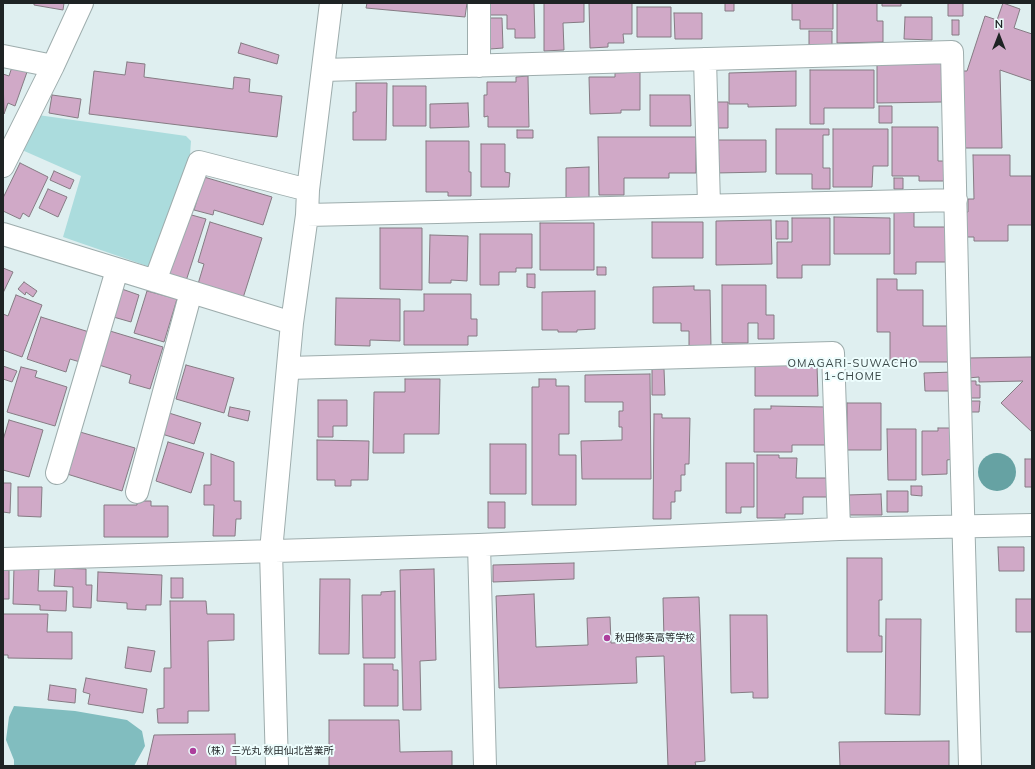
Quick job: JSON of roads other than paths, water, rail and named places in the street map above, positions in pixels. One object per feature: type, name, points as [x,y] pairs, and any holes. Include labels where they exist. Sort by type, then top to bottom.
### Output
[{"type":"street","points":[[3,166],[53,66],[82,3]]},
{"type":"street","points":[[277,766],[272,551],[292,323],[307,215],[308,190],[331,3]]},
{"type":"street","points":[[479,3],[479,66]]},
{"type":"street","points":[[323,70],[952,52],[958,364],[970,766]]},
{"type":"street","points":[[3,56],[53,66]]},
{"type":"street","points":[[705,59],[709,205]]},
{"type":"street","points":[[155,281],[199,162],[308,190]]},
{"type":"street","points":[[307,215],[956,200]]},
{"type":"street","points":[[3,234],[292,323]]},
{"type":"street","points":[[57,472],[117,270]]},
{"type":"street","points":[[137,492],[192,292]]},
{"type":"street","points":[[288,368],[833,353],[839,530]]},
{"type":"street","points":[[3,559],[479,545],[839,530],[1032,524]]},
{"type":"street","points":[[479,545],[485,766]]},
{"type":"place","name":"秋田修英高等学校","points":[[607,638]]},
{"type":"place","name":"（株）三光丸 秋田仙北営業所","points":[[193,751]]},
{"type":"district","name":"OMAGARI-SUWACHO 1-CHOME","points":[[853,370]]}]
